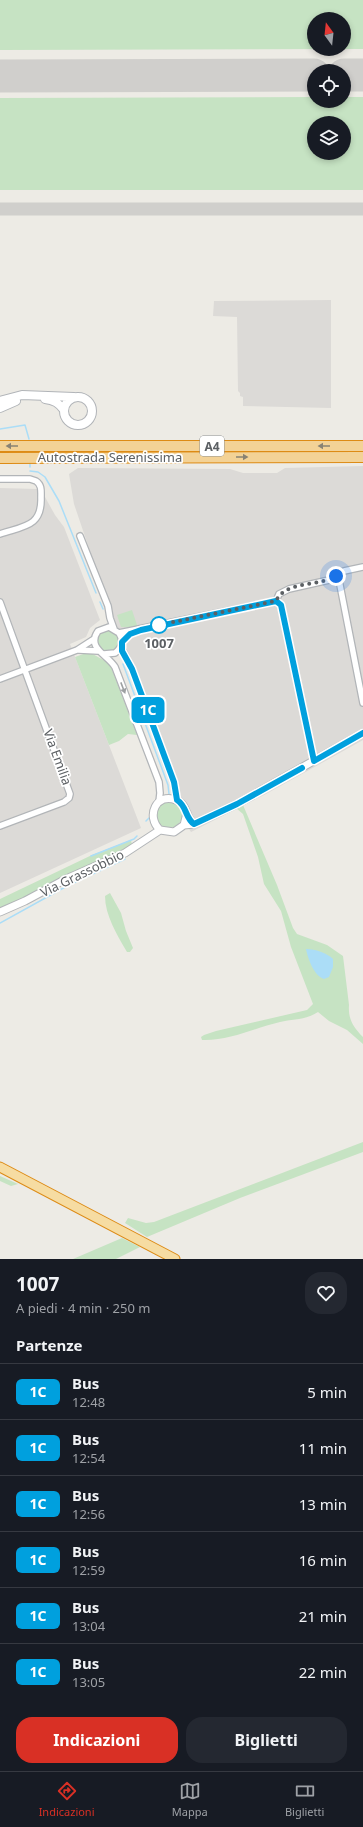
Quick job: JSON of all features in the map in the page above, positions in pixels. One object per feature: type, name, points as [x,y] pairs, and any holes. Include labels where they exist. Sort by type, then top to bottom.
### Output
[{"type":"highway","name":"Autostrada Serenissima","points":[[0,446],[363,446]]},
{"type":"highway","name":"Autostrada Serenissima","points":[[0,458],[363,457]]},
{"type":"highway","points":[[0,1167],[176,1259]]},
{"type":"main road","points":[[0,401],[22,394],[84,398],[90,404],[92,411],[88,420],[81,424],[71,423],[66,418],[64,410],[58,403],[42,398],[23,399],[0,408]]},
{"type":"main road","points":[[64,410],[66,403],[74,397]]},
{"type":"street","points":[[0,479],[30,479],[36,481],[41,490],[42,508],[35,521],[0,534]]},
{"type":"street","points":[[80,536],[108,606],[110,618],[117,631],[121,645],[132,669],[174,782],[177,800]]},
{"type":"street","points":[[76,650],[89,649],[112,655],[130,634],[141,630],[276,601],[280,594],[289,589],[329,580],[344,571],[363,567]]},
{"type":"street","points":[[336,576],[339,580],[363,703]]},
{"type":"street","points":[[276,601],[281,605],[314,761]]},
{"type":"street","points":[[0,602],[25,669]]},
{"type":"street","points":[[0,679],[76,650],[94,639],[110,618]]},
{"type":"street","points":[[101,629],[109,627],[117,631],[141,630]]},
{"type":"street","points":[[94,639],[94,643],[98,651]]},
{"type":"street","points":[[104,654],[115,667],[159,782],[159,802],[154,809],[152,826],[146,838]]},
{"type":"street","name":"Via Emilia","points":[[0,826],[64,802],[69,798],[70,794],[25,669]]},
{"type":"street","points":[[153,819],[160,830],[165,832],[174,832],[184,825],[194,824],[237,804],[363,734]]},
{"type":"street","points":[[159,802],[168,798],[177,800],[184,805],[189,819],[194,824]]},
{"type":"street","points":[[184,825],[187,813]]},
{"type":"street","name":"Via Grassobbio","points":[[0,912],[25,901],[66,879],[124,853],[160,830]]},
{"type":"shaded area","points":[[331,300],[331,408],[243,406],[243,397],[240,396],[238,391],[237,317],[213,316],[214,301]]},
{"type":"shaded area","points":[[363,466],[363,740],[266,794],[191,832],[186,824],[163,766],[74,504],[69,474],[78,468],[230,469],[243,473],[277,473],[285,468]]},
{"type":"shaded area","points":[[0,488],[37,489],[45,497],[64,527],[100,620],[90,628],[86,637],[70,644],[141,828],[0,893]]},
{"type":"green space","points":[[0,0],[363,0],[363,49],[351,49],[351,12],[307,12],[307,49],[0,50]]},
{"type":"green space","points":[[307,97],[307,108],[351,108],[351,97],[363,97],[363,190],[0,190],[0,98]]},
{"type":"green space","points":[[132,610],[138,628],[121,627],[117,615]]},
{"type":"green space","points":[[108,630],[116,633],[119,641],[116,649],[108,652],[100,649],[97,641],[100,633]]},
{"type":"green space","points":[[89,652],[107,662],[111,667],[137,735],[128,734],[119,741],[109,745],[75,657]]},
{"type":"green space","points":[[169,802],[178,806],[182,815],[178,824],[169,828],[160,824],[156,815],[160,806]]},
{"type":"green space","points":[[243,805],[277,885],[293,928],[297,934],[327,945],[343,956],[350,1019],[356,1030],[363,1037],[363,1044],[347,1030],[329,1021],[318,1012],[304,1018],[280,1022],[232,1036],[212,1040],[202,1040],[201,1037],[204,1035],[216,1031],[307,1010],[313,1004],[291,947],[281,911],[264,884],[258,857],[243,814],[236,808]]},
{"type":"green space","points":[[131,840],[132,845],[117,854],[0,911],[0,899],[92,855]]},
{"type":"green space","points":[[110,893],[121,913],[133,948],[130,952],[127,952],[109,918],[105,896]]},
{"type":"green space","points":[[363,1142],[363,1152],[240,1198],[147,1237],[125,1223],[128,1218],[146,1223],[154,1222]]},
{"type":"green space","points":[[0,1176],[18,1184],[11,1186],[0,1181]]},
{"type":"green space","points":[[122,1238],[140,1247],[116,1259],[73,1259]]},
{"type":"water","points":[[306,949],[321,952],[333,959],[333,967],[329,977],[324,979],[314,971]]},
{"type":"waterway","points":[[0,429],[25,425],[29,439]]},
{"type":"waterway","points":[[30,462],[30,467]]},
{"type":"waterway","points":[[30,471],[38,472],[45,477],[59,501],[96,593]]},
{"type":"waterway","points":[[100,602],[103,609]]},
{"type":"waterway","points":[[123,664],[168,785],[169,794]]},
{"type":"waterway","points":[[146,821],[149,818]]},
{"type":"waterway","points":[[91,856],[134,839],[137,836]]},
{"type":"waterway","points":[[0,923],[67,886],[125,859]]},
{"type":"taxiway","points":[[0,209],[363,209]]},
{"type":"runway","points":[[0,76],[307,75]]},
{"type":"runway","points":[[351,75],[363,75]]},
{"type":"bus line","name":"1C","points":[[302,768],[237,804],[194,824],[191,822],[184,805],[177,800],[174,782],[132,669],[123,654],[121,647],[122,642],[130,634],[159,625],[276,601],[281,605],[314,761],[363,733]]},
{"type":"place","name":"1007","points":[[159,625]]},
{"type":"route","points":[[159,625],[276,601],[280,594],[284,591],[329,580],[336,576]]}]
